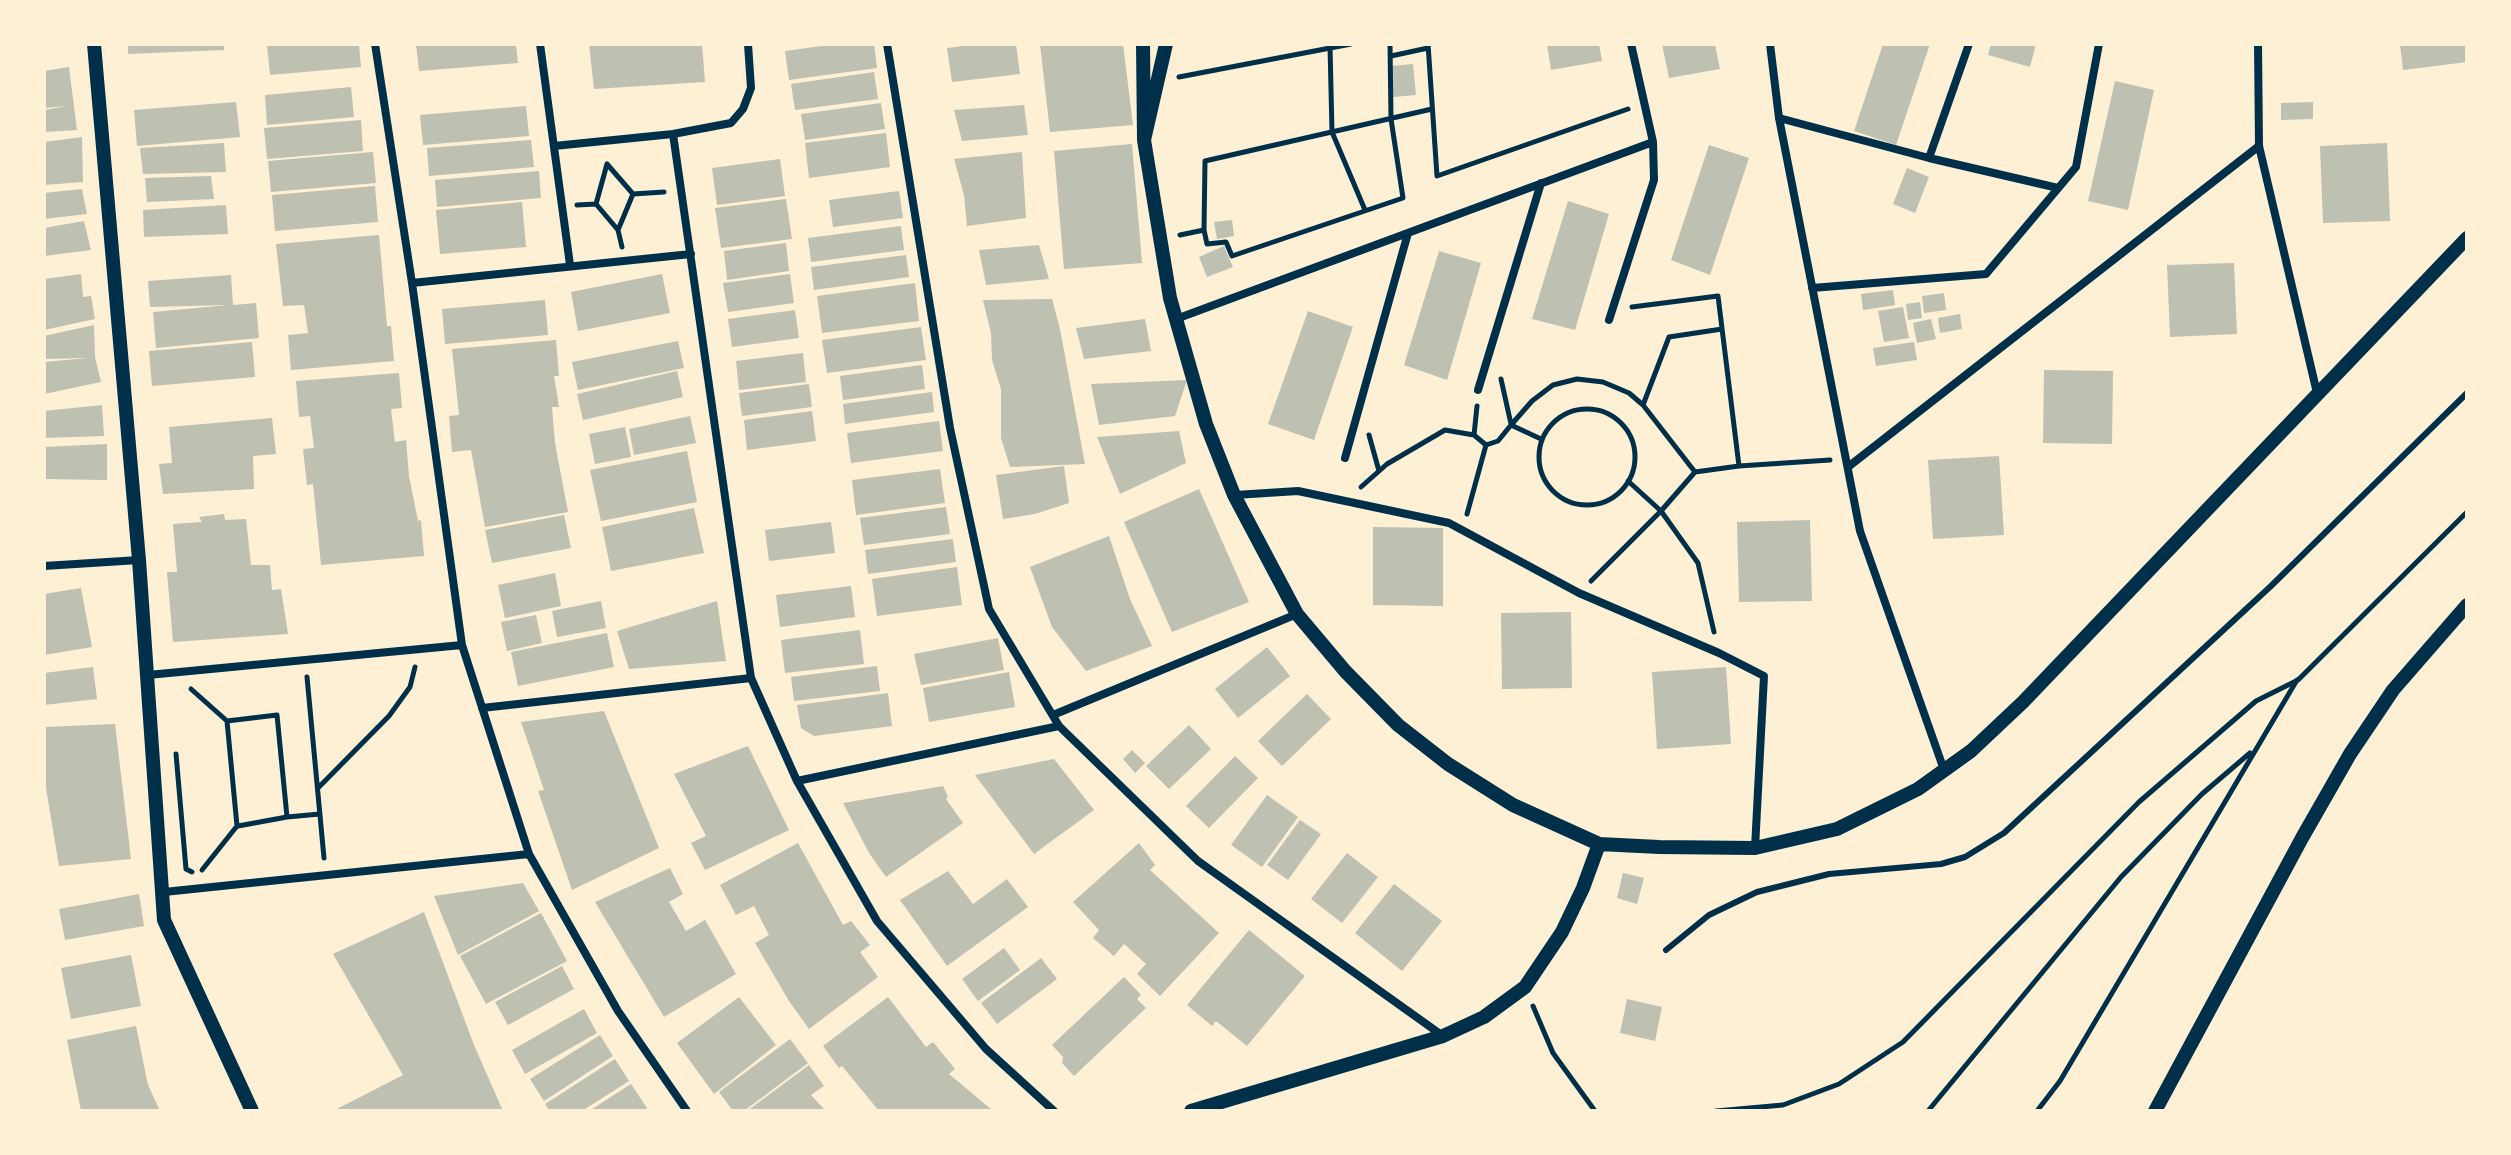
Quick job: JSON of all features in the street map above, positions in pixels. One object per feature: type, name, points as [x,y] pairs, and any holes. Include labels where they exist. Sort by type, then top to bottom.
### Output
[{"type":"street","points":[[94,44],[139,560],[164,920],[252,1111]]},
{"type":"street","points":[[375,44],[462,645],[529,854],[618,1011],[687,1111]]},
{"type":"street","points":[[540,44],[570,265]]},
{"type":"street","points":[[554,146],[673,134],[731,123],[743,109],[751,88],[748,44]]},
{"type":"street","points":[[887,44],[950,428],[989,609],[1059,726],[1198,861],[1443,1036]]},
{"type":"street","points":[[1143,44],[1144,140],[1170,298],[1206,424],[1234,495],[1297,614],[1345,671],[1398,725],[1448,764],[1513,805],[1599,844],[1755,848],[1837,829],[1918,789],[1971,751],[2023,702],[2467,238]]},
{"type":"street","points":[[1144,140],[1166,44]]},
{"type":"street","points":[[1609,320],[1654,180],[1653,142],[1631,44]]},
{"type":"street","points":[[1770,44],[1779,118],[1860,531],[1944,770]]},
{"type":"street","points":[[1929,158],[1969,44]]},
{"type":"street","points":[[1812,288],[1986,274],[2076,167],[2099,44]]},
{"type":"street","points":[[2258,44],[2259,146],[2317,393]]},
{"type":"street","points":[[1779,118],[2058,188]]},
{"type":"street","points":[[673,134],[751,678],[797,781],[877,921],[986,1049],[1054,1111]]},
{"type":"street","points":[[1176,319],[1653,142]]},
{"type":"street","points":[[1847,463],[2259,146]]},
{"type":"street","points":[[1478,390],[1541,183]]},
{"type":"street","points":[[1345,458],[1408,233]]},
{"type":"street","points":[[412,283],[691,254]]},
{"type":"street","points":[[1234,495],[1298,491],[1449,523],[1579,593],[1719,653],[1764,676],[1755,848]]},
{"type":"street","points":[[44,566],[139,560]]},
{"type":"street","points":[[2155,1111],[2350,754],[2393,690],[2467,605]]},
{"type":"street","points":[[1053,715],[1297,614]]},
{"type":"street","points":[[148,675],[462,645]]},
{"type":"street","points":[[482,708],[751,678]]},
{"type":"street","points":[[797,781],[1059,726]]},
{"type":"street","points":[[1191,1111],[1443,1036],[1484,1017],[1525,987],[1562,932],[1599,844]]},
{"type":"street","points":[[164,892],[529,854]]},
{"type":"lane","points":[[1666,950],[1709,915],[1757,892],[1829,874],[1941,864],[1965,857],[2004,833],[2271,586],[2467,393]]},
{"type":"path","points":[[1158,81],[1330,45],[1351,44]]},
{"type":"path","points":[[1390,44],[1391,119],[1403,198],[1232,256],[1226,242],[1207,244],[1204,230],[1205,161],[1391,119],[1432,109]]},
{"type":"path","points":[[1330,45],[1332,132],[1365,210]]},
{"type":"path","points":[[1391,56],[1428,46],[1437,176],[1646,103]]},
{"type":"path","points":[[625,260],[618,230],[596,204],[607,164],[633,194]]},
{"type":"path","points":[[633,194],[681,191]]},
{"type":"path","points":[[618,230],[633,194]]},
{"type":"path","points":[[1160,239],[1204,230]]},
{"type":"path","points":[[1612,309],[1718,296],[1739,466]]},
{"type":"path","points":[[1643,405],[1669,337],[1722,329]]},
{"type":"path","points":[[1493,341],[1511,425]]},
{"type":"path","points":[[1486,445],[1498,441],[1532,401],[1553,385],[1577,379],[1603,382],[1629,393],[1643,405],[1695,472]]},
{"type":"path","points":[[1474,435],[1478,390]]},
{"type":"path","points":[[1593,409],[1621,423],[1635,451],[1634,467],[1628,481],[1605,502],[1589,505],[1574,503],[1559,497],[1540,471],[1538,455],[1541,439],[1550,425],[1569,412],[1593,409]]},
{"type":"path","points":[[1511,425],[1541,439]]},
{"type":"path","points":[[1347,500],[1387,464],[1445,430],[1474,435],[1486,445]]},
{"type":"path","points":[[1463,530],[1486,445]]},
{"type":"path","points":[[1579,593],[1661,511],[1695,472],[1739,466],[1847,463]]},
{"type":"path","points":[[1628,481],[1661,511],[1698,563],[1719,653]]},
{"type":"path","points":[[2037,1111],[2060,1081],[2254,749],[2298,680],[2467,512]]},
{"type":"path","points":[[317,789],[389,716],[410,687],[415,674],[415,649]]},
{"type":"path","points":[[306,671],[324,861]]},
{"type":"path","points":[[1716,1111],[1783,1105],[1797,1100],[1839,1084],[1903,1042],[2139,802],[2256,701],[2298,680]]},
{"type":"path","points":[[182,681],[227,721],[237,826]]},
{"type":"path","points":[[227,721],[277,715],[287,817]]},
{"type":"path","points":[[176,748],[186,869],[198,875],[214,873]]},
{"type":"path","points":[[1928,1111],[2121,877],[2202,794],[2254,749]]},
{"type":"path","points":[[198,875],[237,826],[320,814]]},
{"type":"path","points":[[1525,987],[1553,1053],[1595,1111]]},
{"type":"building","points":[[128,44],[224,44],[224,50],[128,54]]},
{"type":"building","points":[[359,44],[361,67],[270,75],[267,45]]},
{"type":"building","points":[[416,44],[516,44],[518,63],[419,71]]},
{"type":"building","points":[[589,44],[702,44],[705,82],[594,89]]},
{"type":"building","points":[[836,44],[874,44],[877,68],[789,80],[785,51]]},
{"type":"building","points":[[1016,44],[1020,74],[952,82],[947,48]]},
{"type":"building","points":[[1040,44],[1123,44],[1133,125],[1050,132]]},
{"type":"building","points":[[1547,44],[1599,44],[1602,61],[1551,70]]},
{"type":"building","points":[[1662,44],[1715,44],[1720,69],[1669,78]]},
{"type":"building","points":[[1883,44],[1930,44],[1896,145],[1854,131]]},
{"type":"building","points":[[1991,44],[2036,44],[2030,67],[1988,55]]},
{"type":"building","points":[[2400,44],[2467,44],[2467,62],[2403,70]]},
{"type":"building","points":[[1413,64],[1416,95],[1393,97],[1390,66]]},
{"type":"building","points":[[69,67],[77,130],[44,132],[44,110],[67,106],[44,108],[44,71]]},
{"type":"building","points":[[874,72],[878,99],[795,110],[791,84]]},
{"type":"building","points":[[2115,81],[2154,90],[2128,210],[2088,201]]},
{"type":"building","points":[[351,87],[354,117],[267,125],[265,95]]},
{"type":"building","points":[[236,102],[240,137],[137,146],[134,110]]},
{"type":"building","points":[[2313,102],[2313,119],[2281,120],[2281,103]]},
{"type":"building","points":[[881,103],[885,129],[805,140],[801,114]]},
{"type":"building","points":[[1024,105],[1028,135],[962,141],[954,110]]},
{"type":"building","points":[[526,106],[529,136],[423,145],[420,115]]},
{"type":"building","points":[[361,120],[363,151],[267,159],[264,128]]},
{"type":"building","points":[[886,133],[890,167],[809,178],[805,143]]},
{"type":"building","points":[[82,137],[83,182],[44,185],[44,142]]},
{"type":"building","points":[[531,140],[534,167],[429,176],[427,148]]},
{"type":"building","points":[[224,143],[226,172],[143,174],[140,148]]},
{"type":"building","points":[[2387,143],[2390,221],[2323,223],[2320,146]]},
{"type":"building","points":[[1132,144],[1142,263],[1064,269],[1054,151]]},
{"type":"building","points":[[1709,145],[1749,158],[1710,275],[1671,260]]},
{"type":"building","points":[[373,152],[376,183],[271,192],[268,161]]},
{"type":"building","points":[[1022,152],[1026,218],[967,226],[964,195],[954,159]]},
{"type":"building","points":[[780,159],[785,196],[717,205],[712,168]]},
{"type":"building","points":[[1907,168],[1929,177],[1915,213],[1893,204]]},
{"type":"building","points":[[539,171],[541,198],[437,207],[435,180]]},
{"type":"building","points":[[211,176],[214,199],[147,202],[145,178]]},
{"type":"building","points":[[375,186],[378,222],[275,231],[272,195]]},
{"type":"building","points":[[82,189],[87,214],[44,219],[44,193]]},
{"type":"building","points":[[899,191],[903,218],[833,227],[829,200]]},
{"type":"building","points":[[786,199],[792,239],[721,248],[715,208]]},
{"type":"building","points":[[1568,201],[1609,214],[1575,330],[1532,319]]},
{"type":"building","points":[[522,202],[526,247],[440,254],[436,210]]},
{"type":"building","points":[[226,205],[228,234],[144,237],[143,210]]},
{"type":"building","points":[[1232,220],[1234,236],[1217,239],[1214,222]]},
{"type":"building","points":[[84,221],[91,250],[44,256],[44,228]]},
{"type":"building","points":[[901,226],[904,250],[811,262],[808,238]]},
{"type":"building","points":[[379,235],[387,326],[391,326],[394,361],[291,370],[288,335],[308,333],[304,305],[283,306],[276,244]]},
{"type":"building","points":[[786,243],[789,271],[727,280],[724,251]]},
{"type":"building","points":[[1039,245],[1049,279],[986,285],[979,250]]},
{"type":"building","points":[[1224,246],[1233,267],[1207,277],[1199,257]]},
{"type":"building","points":[[1439,251],[1481,263],[1447,380],[1404,365]]},
{"type":"building","points":[[906,255],[909,277],[814,290],[811,267]]},
{"type":"building","points":[[2234,263],[2237,334],[2170,337],[2167,265]]},
{"type":"building","points":[[81,274],[83,297],[91,296],[95,319],[44,330],[44,279]]},
{"type":"building","points":[[662,274],[670,313],[578,331],[571,292]]},
{"type":"building","points":[[790,274],[794,303],[728,312],[723,283]]},
{"type":"building","points":[[231,275],[233,305],[256,303],[259,338],[156,348],[153,312],[228,305],[150,307],[148,281]]},
{"type":"building","points":[[915,283],[919,321],[822,333],[817,296]]},
{"type":"building","points":[[1893,290],[1895,305],[1863,310],[1861,294]]},
{"type":"building","points":[[1944,293],[1946,310],[1924,313],[1922,296]]},
{"type":"building","points":[[1052,299],[1085,464],[1010,467],[1001,438],[1001,389],[992,360],[991,333],[983,300]]},
{"type":"building","points":[[545,300],[548,335],[445,344],[442,309]]},
{"type":"building","points":[[1920,302],[1922,318],[1908,320],[1906,304]]},
{"type":"building","points":[[1903,307],[1909,338],[1884,342],[1878,311]]},
{"type":"building","points":[[795,310],[799,338],[732,347],[728,319]]},
{"type":"building","points":[[1308,311],[1353,327],[1314,440],[1268,424]]},
{"type":"building","points":[[1960,314],[1962,329],[1940,333],[1938,318]]},
{"type":"building","points":[[1145,319],[1151,351],[1084,359],[1076,328]]},
{"type":"building","points":[[1931,319],[1936,339],[1917,343],[1913,323]]},
{"type":"building","points":[[94,325],[95,357],[101,382],[44,394],[44,362],[88,358],[44,359],[44,336]]},
{"type":"building","points":[[921,327],[926,360],[827,373],[822,340]]},
{"type":"building","points":[[556,340],[559,376],[554,376],[559,407],[552,407],[555,443],[568,512],[485,527],[471,450],[452,452],[449,416],[459,415],[452,349]]},
{"type":"building","points":[[678,341],[684,368],[578,390],[572,362]]},
{"type":"building","points":[[252,342],[255,377],[152,386],[149,351]]},
{"type":"building","points":[[1914,342],[1917,360],[1876,366],[1873,348]]},
{"type":"building","points":[[803,353],[806,382],[739,390],[736,361]]},
{"type":"building","points":[[922,365],[925,389],[843,400],[840,376]]},
{"type":"building","points":[[2044,370],[2113,371],[2112,444],[2043,443]]},
{"type":"building","points":[[677,371],[683,397],[583,420],[577,394]]},
{"type":"building","points":[[399,373],[402,408],[391,409],[395,442],[406,440],[409,476],[418,521],[421,520],[424,556],[321,565],[313,484],[307,485],[303,449],[314,448],[310,416],[299,417],[296,381]]},
{"type":"building","points":[[1187,380],[1175,416],[1099,425],[1091,384]]},
{"type":"building","points":[[809,384],[812,407],[742,416],[739,393]]},
{"type":"building","points":[[932,392],[934,412],[845,424],[843,404]]},
{"type":"building","points":[[102,405],[104,436],[44,438],[44,411]]},
{"type":"building","points":[[812,411],[816,441],[747,450],[744,420]]},
{"type":"building","points":[[690,416],[696,443],[634,455],[629,429]]},
{"type":"building","points":[[272,418],[276,454],[253,456],[254,489],[163,494],[159,464],[172,463],[169,427]]},
{"type":"building","points":[[939,421],[943,451],[851,463],[847,433]]},
{"type":"building","points":[[625,427],[631,457],[595,464],[589,434]]},
{"type":"building","points":[[1179,431],[1186,463],[1120,494],[1097,437]]},
{"type":"building","points":[[107,444],[107,480],[44,479],[44,447]]},
{"type":"building","points":[[687,451],[697,502],[601,521],[590,470]]},
{"type":"building","points":[[1999,456],[2004,535],[1933,539],[1928,460]]},
{"type":"building","points":[[1064,466],[1069,503],[1035,514],[1003,519],[996,475]]},
{"type":"building","points":[[940,469],[945,503],[856,515],[852,480]]},
{"type":"building","points":[[1199,489],[1249,602],[1172,632],[1124,522]]},
{"type":"building","points":[[946,507],[950,534],[864,545],[860,518]]},
{"type":"building","points":[[694,508],[704,553],[611,571],[602,527]]},
{"type":"building","points":[[224,514],[225,520],[246,519],[251,565],[270,565],[272,590],[281,589],[288,634],[173,642],[167,572],[177,572],[173,524],[202,522],[199,517]]},
{"type":"building","points":[[564,515],[571,548],[492,563],[485,530]]},
{"type":"building","points":[[1810,520],[1812,601],[1739,602],[1737,522]]},
{"type":"building","points":[[831,522],[835,553],[769,561],[765,530]]},
{"type":"building","points":[[1373,527],[1443,528],[1443,606],[1373,605]]},
{"type":"building","points":[[1109,536],[1130,599],[1152,646],[1086,671],[1052,627],[1030,567]]},
{"type":"building","points":[[953,539],[956,562],[868,574],[865,550]]},
{"type":"building","points":[[957,567],[962,605],[877,616],[872,579]]},
{"type":"building","points":[[555,573],[561,606],[505,618],[498,585]]},
{"type":"building","points":[[851,586],[855,617],[780,627],[776,595]]},
{"type":"building","points":[[81,588],[92,647],[44,655],[44,594]]},
{"type":"building","points":[[601,601],[606,628],[557,637],[552,611]]},
{"type":"building","points":[[717,601],[726,661],[629,669],[617,631]]},
{"type":"building","points":[[1571,612],[1572,688],[1502,689],[1501,613]]},
{"type":"building","points":[[536,615],[542,643],[507,651],[501,622]]},
{"type":"building","points":[[860,630],[864,664],[785,673],[781,640]]},
{"type":"building","points":[[607,633],[614,667],[518,686],[511,652]]},
{"type":"building","points":[[998,638],[1004,670],[921,685],[914,654]]},
{"type":"building","points":[[1267,647],[1290,676],[1238,718],[1215,689]]},
{"type":"building","points":[[877,666],[880,691],[794,701],[791,677]]},
{"type":"building","points":[[93,667],[97,699],[44,705],[44,673]]},
{"type":"building","points":[[1726,667],[1731,744],[1657,749],[1652,672]]},
{"type":"building","points":[[1009,672],[1015,707],[929,722],[923,688]]},
{"type":"building","points":[[888,693],[892,726],[814,736],[801,728],[797,705]]},
{"type":"building","points":[[1307,694],[1331,719],[1282,766],[1258,741]]},
{"type":"building","points":[[604,711],[659,848],[572,890],[538,791],[544,790],[521,722]]},
{"type":"building","points":[[115,724],[131,859],[59,866],[44,776],[44,727]]},
{"type":"building","points":[[1189,725],[1211,749],[1169,789],[1146,766]]},
{"type":"building","points":[[748,746],[789,830],[705,870],[691,843],[706,836],[674,774]]},
{"type":"building","points":[[1132,750],[1145,763],[1135,773],[1123,759]]},
{"type":"building","points":[[1235,756],[1258,778],[1209,828],[1186,806]]},
{"type":"building","points":[[1054,759],[1094,810],[1034,854],[975,775]]},
{"type":"building","points":[[943,786],[946,799],[963,823],[886,877],[869,853],[843,803]]},
{"type":"building","points":[[1267,795],[1298,817],[1262,867],[1231,845]]},
{"type":"building","points":[[1300,820],[1321,834],[1288,880],[1267,865]]},
{"type":"building","points":[[798,843],[843,925],[851,921],[870,945],[860,952],[878,977],[809,1029],[755,943],[769,935],[754,906],[736,915],[720,885]]},
{"type":"building","points":[[1139,843],[1155,865],[1150,870],[1219,933],[1160,996],[1137,974],[1146,964],[1124,944],[1114,956],[1093,938],[1099,930],[1073,902]]},
{"type":"building","points":[[1347,853],[1378,877],[1342,923],[1311,899]]},
{"type":"building","points":[[670,868],[683,894],[669,902],[686,931],[705,920],[736,974],[664,1017],[595,902]]},
{"type":"building","points":[[948,871],[973,904],[1007,879],[1028,907],[947,966],[900,900]]},
{"type":"building","points":[[1623,873],[1644,878],[1637,904],[1617,898]]},
{"type":"building","points":[[523,883],[539,911],[458,955],[434,896]]},
{"type":"building","points":[[1394,884],[1442,921],[1402,971],[1355,933]]},
{"type":"building","points":[[139,894],[144,926],[65,940],[59,909]]},
{"type":"building","points":[[424,912],[474,1045],[503,1111],[333,1111],[403,1075],[333,954]]},
{"type":"building","points":[[541,913],[567,961],[486,1004],[460,956]]},
{"type":"building","points":[[1249,930],[1305,976],[1247,1046],[1216,1021],[1212,1026],[1187,1005]]},
{"type":"building","points":[[1004,948],[1020,970],[978,1001],[962,979]]},
{"type":"building","points":[[131,955],[141,1006],[71,1019],[61,968]]},
{"type":"building","points":[[1041,958],[1057,979],[997,1024],[981,1003]]},
{"type":"building","points":[[562,966],[574,989],[508,1025],[495,1002]]},
{"type":"building","points":[[1124,977],[1141,995],[1137,999],[1146,1008],[1074,1076],[1052,1045]]},
{"type":"building","points":[[739,997],[776,1045],[714,1094],[677,1043]]},
{"type":"building","points":[[888,997],[926,1047],[933,1042],[955,1069],[949,1074],[991,1109],[989,1111],[879,1111],[842,1066],[839,1068],[823,1046]]},
{"type":"building","points":[[1627,999],[1662,1007],[1655,1041],[1620,1033]]},
{"type":"building","points":[[584,1009],[597,1033],[525,1074],[512,1050]]},
{"type":"building","points":[[136,1026],[148,1085],[160,1111],[81,1111],[67,1040]]},
{"type":"building","points":[[600,1035],[613,1056],[544,1101],[530,1079]]},
{"type":"building","points":[[790,1039],[808,1063],[744,1111],[733,1111],[719,1092]]},
{"type":"building","points":[[615,1059],[629,1081],[582,1111],[550,1111],[545,1104]]},
{"type":"building","points":[[809,1065],[824,1086],[811,1095],[824,1109],[822,1111],[747,1111]]},
{"type":"building","points":[[631,1084],[647,1108],[642,1111],[589,1111]]}]
